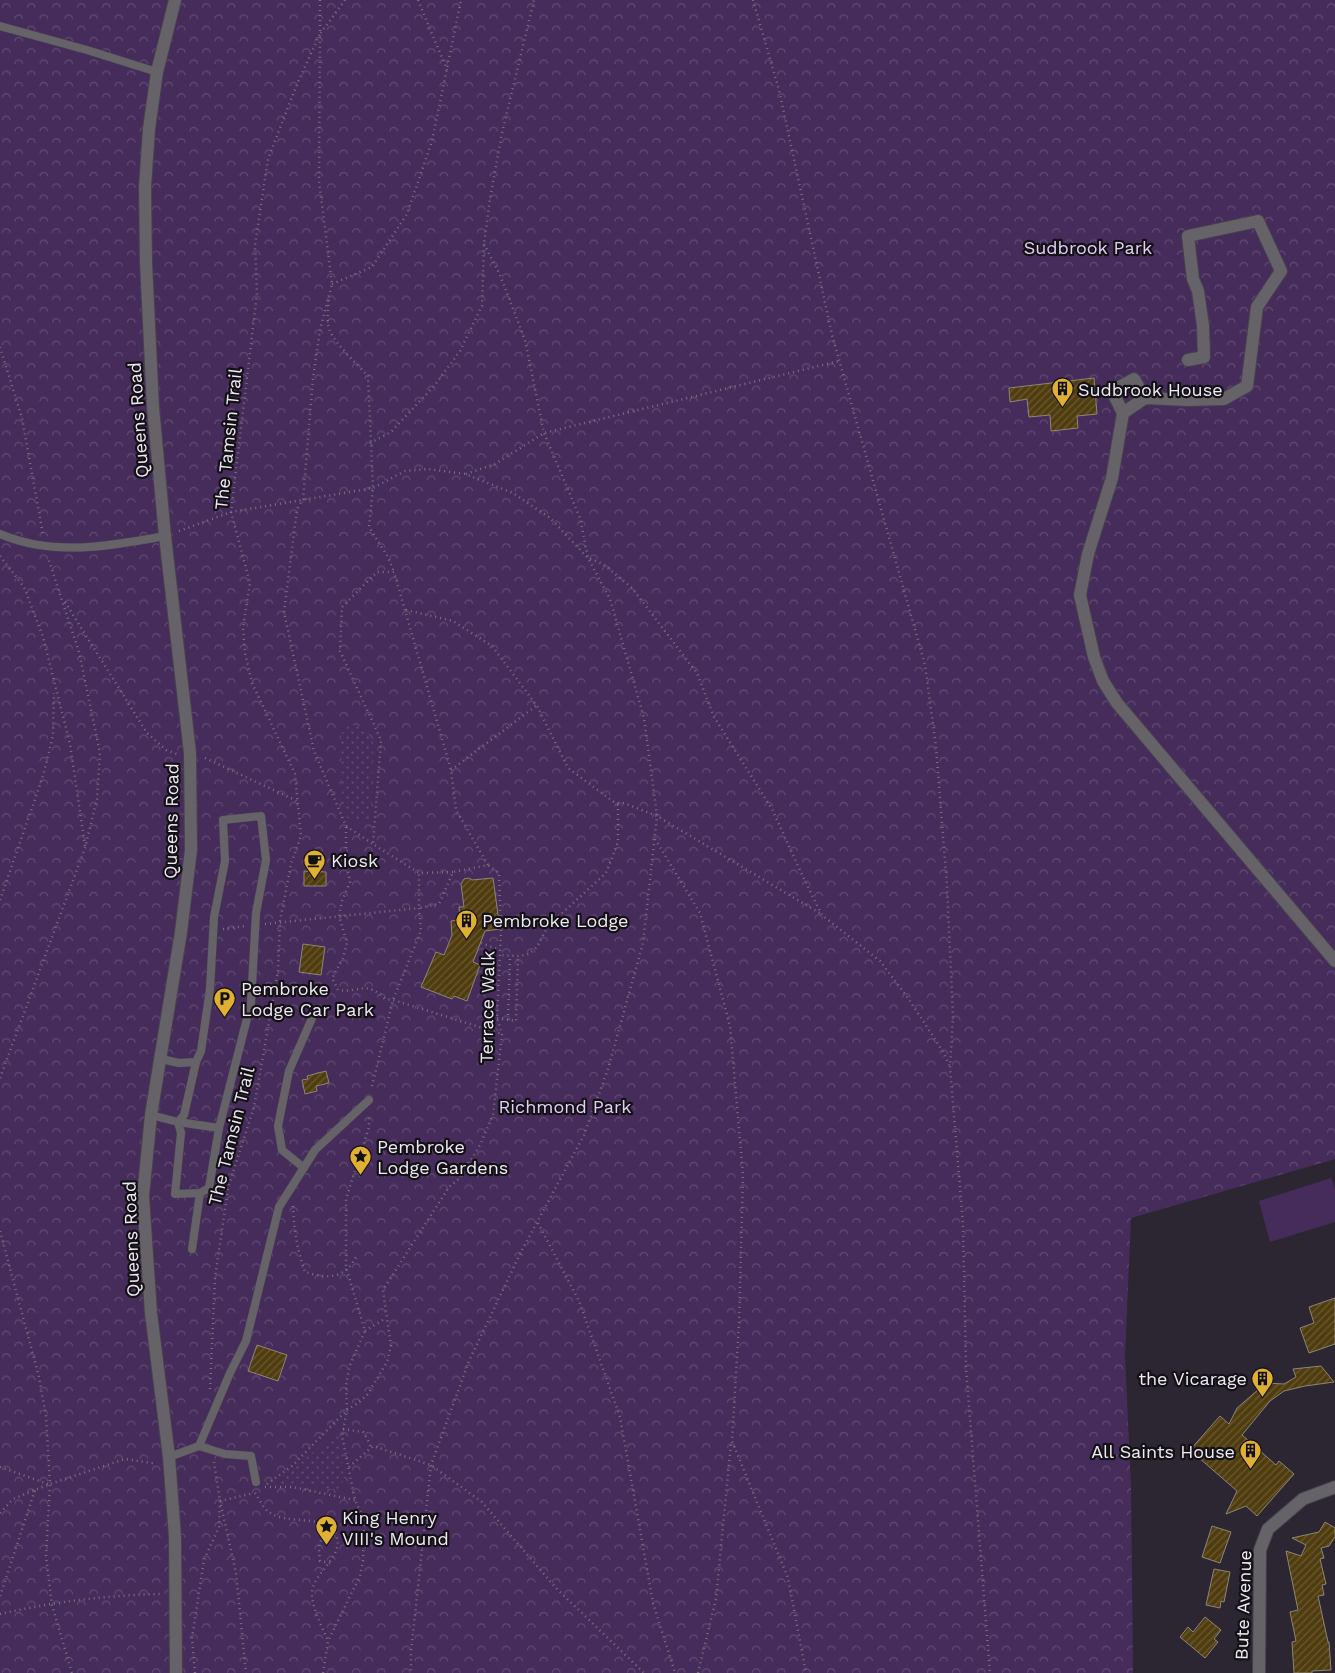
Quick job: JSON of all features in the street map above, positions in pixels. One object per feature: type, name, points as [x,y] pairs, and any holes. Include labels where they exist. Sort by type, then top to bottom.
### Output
[{"type":"street","name":"Queens Road","points":[[175,0],[157,72],[149,130],[145,187],[146,262],[154,407],[165,536],[190,753],[191,850],[181,932],[152,1115],[143,1196],[151,1313],[169,1457],[175,1537],[176,1673]]},
{"type":"street","points":[[1123,413],[1145,398],[1224,399],[1247,386],[1257,307],[1281,271],[1258,221],[1188,236],[1203,326],[1204,357],[1188,360]]},
{"type":"street","points":[[1145,398],[1134,378],[1112,391],[1123,413],[1112,478],[1088,554],[1080,595],[1094,658],[1104,681],[1117,702],[1335,961]]},
{"type":"street","name":"Bute Avenue","points":[[1258,1673],[1260,1550],[1268,1529],[1303,1500],[1335,1487]]},
{"type":"lane","points":[[0,26],[157,72]]},
{"type":"lane","points":[[0,534],[45,546],[82,548],[115,545],[165,536]]},
{"type":"lane","points":[[261,816],[266,860],[256,913],[251,1003],[219,1128],[209,1188],[200,1193],[176,1194],[181,1133],[178,1122],[184,1115],[196,1062],[201,1052],[210,988],[214,917],[225,861],[223,820],[261,816]]},
{"type":"lane","points":[[304,1168],[282,1150],[278,1126],[289,1071],[316,1009]]},
{"type":"lane","points":[[161,1059],[179,1063],[196,1062]]},
{"type":"lane","points":[[199,1446],[226,1381],[246,1341],[279,1206],[315,1150],[369,1100]]},
{"type":"lane","points":[[152,1115],[178,1122],[219,1128]]},
{"type":"lane","points":[[192,1248],[200,1193]]},
{"type":"lane","points":[[169,1457],[199,1446],[225,1454],[251,1456],[256,1482]]},
{"type":"path","name":"The Tamsin Trail","points":[[209,1394],[215,1278],[228,1188],[254,1107],[278,970],[280,921],[291,864],[300,836],[295,774],[252,683],[245,653],[243,627],[250,583],[231,512],[257,294],[255,245],[268,159],[297,84],[320,34],[320,0]]},
{"type":"path","points":[[345,0],[320,34],[319,181],[332,284],[328,309],[329,330],[348,355],[368,376],[372,488],[369,527],[388,557],[394,572],[451,770],[456,810],[488,865],[453,872],[419,873],[346,826]]},
{"type":"path","points":[[418,0],[448,71]]},
{"type":"path","points":[[332,284],[372,267],[407,214],[432,141],[448,71],[461,0]]},
{"type":"path","points":[[370,443],[391,432],[434,386],[460,351],[482,306],[484,244],[502,133],[534,0]]},
{"type":"path","points":[[754,0],[779,90],[839,361],[925,665],[936,747],[947,886],[953,1016],[950,1068],[963,1224],[966,1368],[990,1673]]},
{"type":"path","points":[[484,244],[500,275],[525,340],[544,433],[580,518],[588,558]]},
{"type":"path","points":[[332,284],[320,330],[312,378],[303,499],[297,509],[284,612],[314,751],[346,826],[346,858],[350,882],[342,901],[339,916],[347,943],[343,958],[332,978],[338,990],[369,988],[379,993],[385,999],[502,1034]]},
{"type":"path","points":[[0,347],[22,418],[45,546],[79,652],[100,752],[97,799],[85,848],[0,1078]]},
{"type":"path","points":[[465,474],[495,464],[544,433],[839,361]]},
{"type":"path","points":[[165,536],[231,512],[372,488],[405,471],[428,469],[465,474],[513,494],[550,518],[588,558],[610,599],[644,718],[656,816],[642,943],[608,1069],[584,1135],[537,1222],[469,1361],[431,1465],[412,1643],[411,1673]]},
{"type":"path","points":[[0,556],[24,586],[42,638],[70,744],[85,848]]},
{"type":"path","points":[[588,558],[603,564],[632,588],[697,673],[714,717],[772,809],[822,915]]},
{"type":"path","points":[[374,844],[380,740],[340,651],[342,607],[377,572],[394,572]]},
{"type":"path","points":[[63,598],[147,733],[166,750],[177,754],[200,752],[205,758],[297,801]]},
{"type":"path","points":[[405,610],[453,621],[492,646],[537,706],[568,768],[618,805]]},
{"type":"path","points":[[0,900],[43,776],[53,735],[54,689]]},
{"type":"path","points":[[451,770],[537,706]]},
{"type":"path","points":[[618,805],[624,803],[656,816],[822,915],[880,961],[923,1020],[942,1050],[950,1068]]},
{"type":"path","points":[[500,956],[529,954],[537,947],[548,926],[606,873],[618,842],[618,805]]},
{"type":"path","points":[[654,838],[700,913],[730,1026],[744,1175],[739,1323],[732,1441],[716,1599],[698,1673]]},
{"type":"path","name":"Terrace Walk","points":[[342,1429],[346,1410],[367,1395],[387,1362],[391,1346],[383,1290],[449,1187],[461,1177],[480,1145],[493,1115],[502,1034],[497,1018],[500,956],[499,873],[488,865]]},
{"type":"path","points":[[419,873],[419,908],[439,904],[453,872]]},
{"type":"path","points":[[481,943],[500,950]]},
{"type":"path","points":[[508,1020],[510,956]]},
{"type":"path","points":[[497,1018],[516,1021],[518,956]]},
{"type":"path","points":[[293,1185],[294,1227],[299,1256],[305,1272],[321,1277],[337,1274],[347,1270],[357,1256]]},
{"type":"path","points":[[537,1222],[579,1301],[620,1417],[654,1602],[675,1673]]},
{"type":"path","points":[[0,1231],[40,1376],[46,1416],[50,1484],[46,1556],[52,1605],[72,1673]]},
{"type":"path","points":[[365,1331],[386,1318]]},
{"type":"path","points":[[323,1673],[328,1641],[360,1576],[363,1561],[364,1519],[355,1500],[350,1481],[342,1429],[363,1432],[371,1448]]},
{"type":"path","points":[[732,1441],[788,1578],[806,1673]]},
{"type":"path","points":[[348,1466],[373,1446],[431,1465],[482,1502],[556,1588],[644,1673]]},
{"type":"path","points":[[212,1449],[220,1501],[236,1573],[246,1673]]},
{"type":"path","points":[[0,1513],[13,1499],[50,1484],[125,1459],[152,1463],[169,1457]]},
{"type":"path","points":[[0,1467],[50,1484]]},
{"type":"path","points":[[220,1501],[255,1493],[264,1486],[292,1487],[355,1500]]},
{"type":"path","points":[[0,1596],[35,1490]]},
{"type":"path","points":[[255,1493],[267,1511],[279,1517],[326,1523],[333,1530],[336,1539],[336,1551],[330,1563],[319,1576],[312,1592],[314,1606],[328,1641]]},
{"type":"path","points":[[195,1673],[192,1638],[204,1560],[219,1527],[220,1501]]},
{"type":"path","points":[[330,1563],[320,1561],[318,1546],[323,1536],[333,1530]]},
{"type":"path","points":[[0,1614],[52,1605],[140,1595],[176,1594]]},
{"type":"green space","name":"Richmond Park","points":[[0,0],[1335,0],[1335,1159],[1131,1218],[1125,1356],[1131,1487],[1133,1673],[0,1673]]},
{"type":"green space","points":[[349,725],[362,726],[373,740],[371,820],[354,822],[346,817],[342,806],[341,734]]},
{"type":"green space","points":[[1331,1178],[1335,1190],[1335,1222],[1270,1242],[1259,1201]]},
{"type":"green space","points":[[338,1432],[344,1480],[337,1490],[296,1483],[279,1484],[295,1467]]},
{"type":"building","name":"Sudbrook House","points":[[1094,378],[1097,414],[1077,416],[1078,428],[1051,431],[1050,415],[1029,417],[1027,399],[1010,402],[1009,388]]},
{"type":"building","name":"Kiosk","points":[[304,871],[326,872],[326,886],[304,886]]},
{"type":"building","name":"Pembroke Lodge","points":[[469,878],[472,880],[493,878],[500,929],[485,931],[473,962],[480,965],[467,1001],[454,996],[452,999],[421,987],[436,952],[444,955],[452,935],[451,921],[460,920],[459,907],[464,907],[461,884],[464,879]]},
{"type":"building","points":[[303,944],[325,947],[321,975],[299,972]]},
{"type":"building","points":[[326,1071],[329,1083],[316,1086],[317,1091],[305,1094],[302,1080],[308,1079],[307,1076]]},
{"type":"building","points":[[1335,1298],[1335,1344],[1309,1353],[1300,1328],[1314,1323],[1309,1307]]},
{"type":"building","points":[[257,1345],[287,1355],[278,1381],[248,1371]]},
{"type":"building","name":"All Saints House","points":[[1321,1366],[1334,1382],[1284,1391],[1270,1401],[1242,1435],[1276,1465],[1279,1461],[1294,1474],[1257,1516],[1246,1506],[1226,1514],[1237,1491],[1190,1450],[1220,1416],[1229,1424],[1237,1408],[1266,1383],[1284,1384],[1296,1377],[1293,1369]]},
{"type":"building","points":[[1325,1522],[1335,1528],[1335,1537],[1329,1546],[1321,1548],[1324,1558],[1320,1559],[1326,1584],[1322,1585],[1324,1595],[1318,1596],[1329,1642],[1331,1670],[1294,1673],[1292,1642],[1296,1641],[1290,1612],[1298,1610],[1286,1551],[1301,1556],[1306,1545],[1292,1538],[1319,1532]]},
{"type":"building","points":[[1212,1526],[1231,1532],[1220,1563],[1202,1557]]},
{"type":"building","points":[[1214,1569],[1230,1572],[1224,1602],[1221,1601],[1220,1608],[1206,1605]]},
{"type":"building","points":[[1205,1617],[1221,1630],[1214,1639],[1218,1642],[1205,1658],[1180,1637],[1188,1627],[1193,1632]]},
{"type":"place","name":"Sudbrook House","points":[[1062,408]]},
{"type":"place","name":"Kiosk","points":[[315,879]]},
{"type":"place","name":"Pembroke Lodge","points":[[466,939]]},
{"type":"place","name":"Pembroke Lodge Car Park","points":[[225,1017]]},
{"type":"place","name":"Pembroke Lodge Gardens","points":[[361,1175]]},
{"type":"place","name":"the Vicarage","points":[[1263,1397]]},
{"type":"place","name":"All Saints House","points":[[1251,1470]]},
{"type":"place","name":"King Henry VIII's Mound","points":[[326,1546]]},
{"type":"park label","name":"Sudbrook Park","points":[[1088,247]]}]
